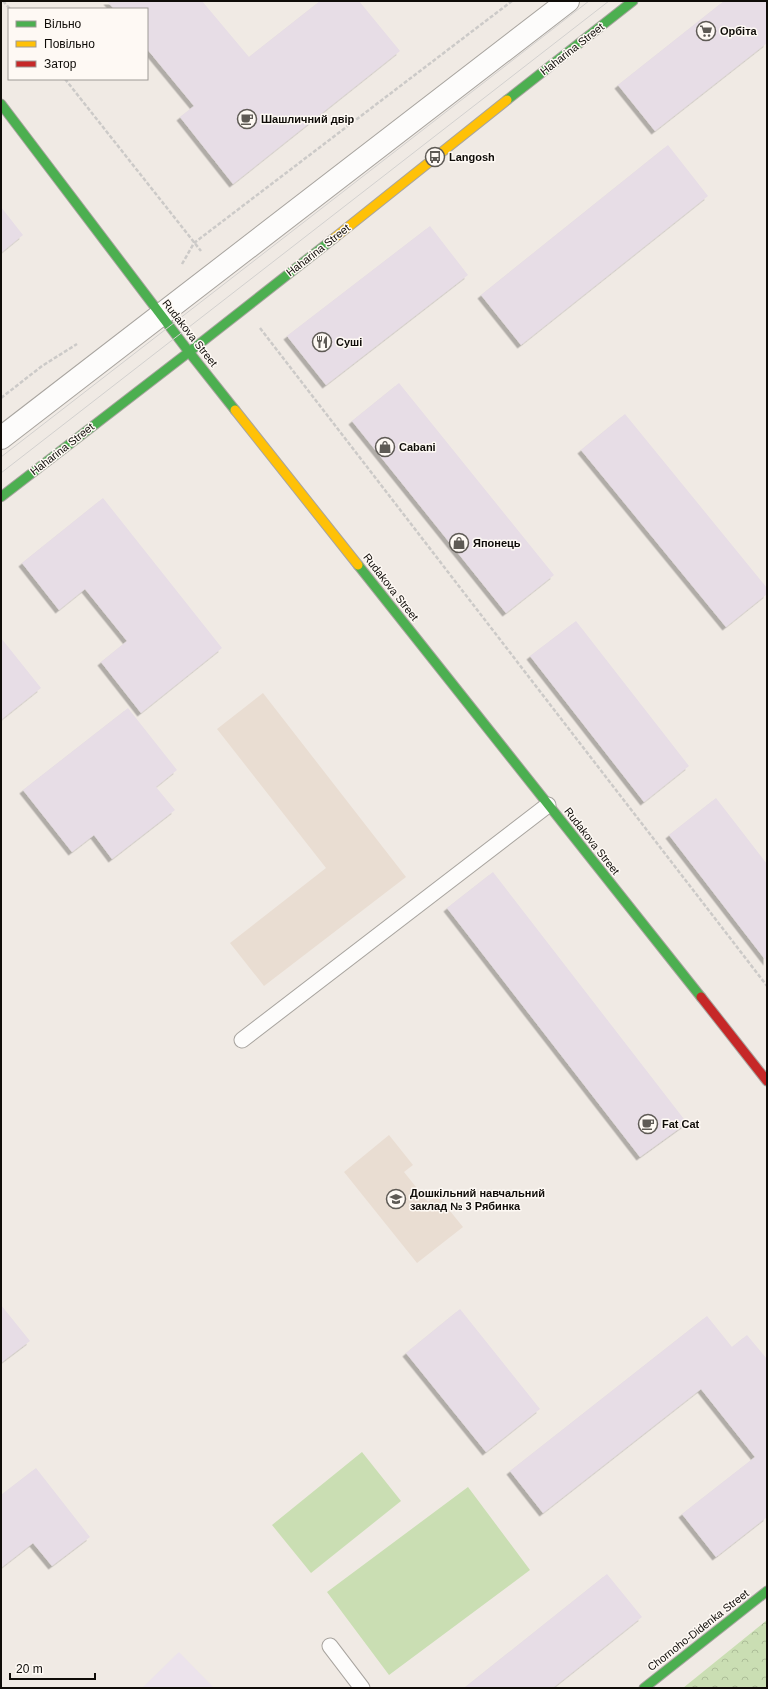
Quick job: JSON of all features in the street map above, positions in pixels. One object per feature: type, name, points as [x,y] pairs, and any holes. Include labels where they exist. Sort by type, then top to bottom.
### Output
[{"type":"street","points":[[1,438],[568,1]]},
{"type":"street","name":"Haharina Street","points":[[1,497],[189,352],[633,1]]},
{"type":"street","name":"Rudakova Street","points":[[1,104],[189,352],[767,1081]]},
{"type":"street","name":"Chornoho-Didenka Street","points":[[644,1688],[767,1591]]},
{"type":"lane","points":[[242,1040],[548,805]]},
{"type":"lane","points":[[330,1646],[362,1688]]},
{"type":"path","points":[[180,267],[194,243],[512,1]]},
{"type":"path","points":[[66,80],[217,272]]},
{"type":"path","points":[[245,308],[767,986]]},
{"type":"path","points":[[1,398],[42,366],[80,342]]},
{"type":"shaded area","points":[[263,693],[406,877],[264,986],[230,943],[326,868],[217,729]]},
{"type":"shaded area","name":"Дошкільний навчальний заклад № 3 Рябинка","points":[[389,1135],[413,1165],[404,1172],[428,1202],[437,1195],[463,1227],[417,1263],[344,1172]]},
{"type":"shaded area","points":[[179,1652],[214,1688],[142,1688]]},
{"type":"green space","points":[[362,1452],[401,1501],[311,1573],[272,1525]]},
{"type":"green space","points":[[468,1487],[530,1570],[389,1675],[327,1592]]},
{"type":"green space","points":[[767,1620],[767,1688],[683,1688]]},
{"type":"building","points":[[107,1],[202,1],[249,57],[320,1],[359,1],[400,51],[233,184],[180,117],[194,106],[148,50],[148,8],[113,8]]},
{"type":"building","points":[[724,1],[767,1],[767,43],[655,131],[618,85]]},
{"type":"building","points":[[668,145],[708,196],[521,345],[481,295]]},
{"type":"building","points":[[1,207],[23,235],[1,253]]},
{"type":"building","points":[[430,226],[468,275],[326,385],[287,336]]},
{"type":"building","points":[[399,383],[554,575],[506,613],[352,421]]},
{"type":"building","points":[[625,414],[767,588],[767,594],[726,627],[581,450]]},
{"type":"building","points":[[103,498],[222,648],[141,713],[101,662],[127,641],[85,589],[59,610],[22,563]]},
{"type":"building","points":[[576,621],[689,766],[644,802],[530,656]]},
{"type":"building","points":[[1,638],[41,688],[1,720]]},
{"type":"building","points":[[128,708],[177,770],[156,787],[175,810],[112,859],[94,835],[72,852],[23,790]]},
{"type":"building","points":[[716,798],[767,864],[767,962],[669,835]]},
{"type":"building","points":[[493,872],[687,1123],[640,1157],[447,908]]},
{"type":"building","points":[[1,1305],[30,1341],[1,1363]]},
{"type":"building","points":[[460,1309],[540,1409],[486,1452],[406,1353]]},
{"type":"building","points":[[707,1316],[732,1347],[747,1335],[767,1359],[767,1517],[716,1557],[682,1514],[755,1457],[701,1389],[543,1513],[510,1471]]},
{"type":"building","points":[[36,1468],[90,1537],[52,1566],[33,1543],[1,1568],[1,1495]]},
{"type":"building","points":[[607,1574],[642,1617],[553,1688],[464,1688]]},
{"type":"tram line","points":[[1,457],[589,1]]},
{"type":"tram line","points":[[1,473],[609,1]]},
{"type":"traffic: fast","points":[[507,100],[633,1]]},
{"type":"traffic: fast","points":[[1,104],[189,352],[235,410]]},
{"type":"traffic: fast","points":[[1,497],[333,239]]},
{"type":"traffic: fast","points":[[358,565],[701,997]]},
{"type":"traffic: fast","points":[[644,1688],[767,1591]]},
{"type":"traffic: slow","points":[[333,239],[507,100]]},
{"type":"traffic: slow","points":[[235,410],[358,565]]},
{"type":"traffic: jam","points":[[701,997],[767,1081]]},
{"type":"place","name":"Орбіта","points":[[706,31]]},
{"type":"place","name":"Шашличний двір","points":[[247,119]]},
{"type":"place","name":"Langosh","points":[[435,157]]},
{"type":"place","name":"Суші","points":[[322,342]]},
{"type":"place","name":"Cabani","points":[[385,447]]},
{"type":"place","name":"Японець","points":[[459,543]]},
{"type":"place","name":"Fat Cat","points":[[648,1124]]},
{"type":"place","name":"Дошкільний навчальний заклад № 3 Рябинка","points":[[396,1199]]}]
